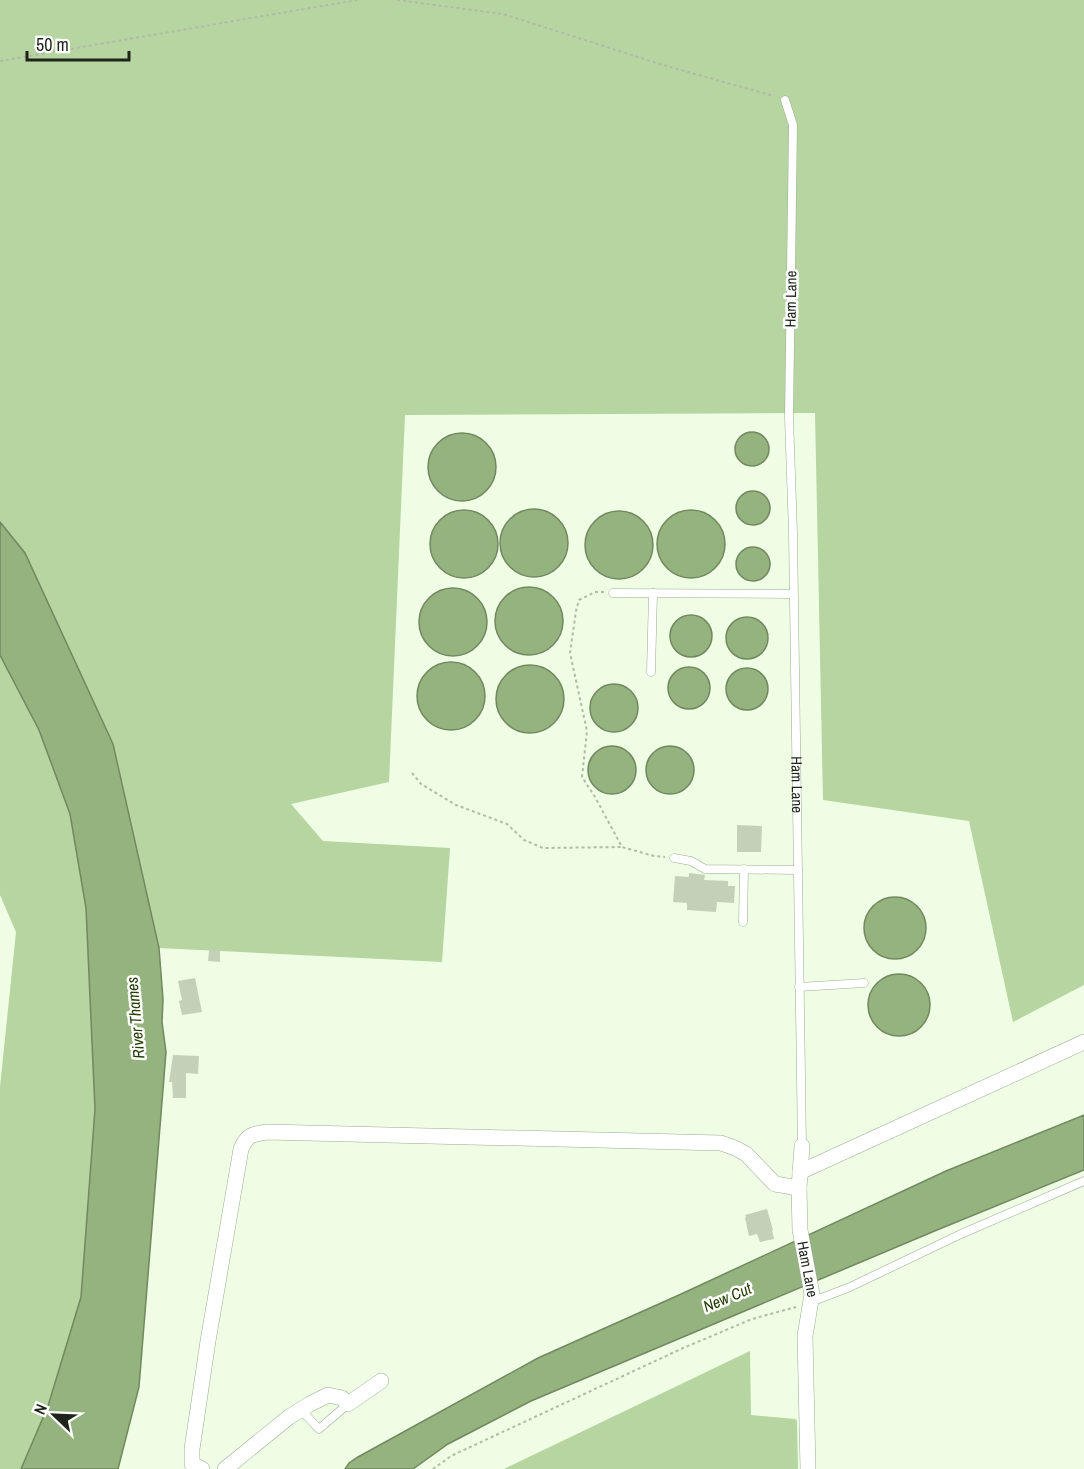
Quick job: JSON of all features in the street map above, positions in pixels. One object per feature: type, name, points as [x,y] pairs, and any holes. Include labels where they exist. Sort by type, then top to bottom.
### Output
[{"type":"street","points":[[800,1172],[1084,1042]]},
{"type":"street","points":[[194,1467],[192,1449],[208,1341],[242,1149],[246,1139],[255,1134],[267,1132],[721,1143],[746,1154],[775,1184],[799,1188]]},
{"type":"street","name":"Ham Lane","points":[[802,1146],[799,1188],[800,1230],[811,1298],[805,1336],[808,1469]]},
{"type":"street","points":[[225,1469],[289,1417],[301,1410],[328,1395],[342,1398],[348,1404],[381,1381]]},
{"type":"lane","name":"Ham Lane","points":[[786,100],[794,125],[789,406],[802,1146]]},
{"type":"lane","points":[[613,593],[793,594]]},
{"type":"lane","points":[[651,672],[653,593]]},
{"type":"lane","points":[[674,858],[691,861],[705,869],[798,870]]},
{"type":"lane","points":[[743,922],[744,869]]},
{"type":"lane","points":[[800,987],[864,982]]},
{"type":"lane","points":[[811,1298],[850,1287],[962,1234],[1084,1181]]},
{"type":"lane","points":[[301,1410],[319,1429],[348,1404]]},
{"type":"path","points":[[0,61],[357,0]]},
{"type":"path","points":[[397,0],[503,14],[663,65],[786,100]]},
{"type":"path","points":[[613,593],[595,592],[579,600],[570,653],[587,731],[582,777],[622,847]]},
{"type":"path","points":[[412,773],[421,784],[456,805],[507,824],[524,840],[543,848],[622,847],[654,856],[674,858]]},
{"type":"path","points":[[433,1469],[451,1456],[681,1349],[752,1319],[811,1298]]},
{"type":"shaded area","points":[[0,0],[1084,0],[1084,985],[1013,1022],[969,821],[823,800],[815,413],[405,415],[389,782],[291,804],[323,841],[450,848],[442,962],[159,948],[113,744],[0,522]]},
{"type":"shaded area","points":[[0,655],[39,730],[70,814],[86,908],[95,1109],[81,1297],[48,1406],[21,1469],[0,1469],[0,1087],[16,932],[0,895]]},
{"type":"shaded area","points":[[750,1351],[751,1415],[797,1421],[798,1469],[504,1469]]},
{"type":"water","points":[[752,432],[764,437],[769,449],[764,461],[752,466],[740,461],[735,449],[740,437]]},
{"type":"water","points":[[462,433],[475,435],[486,443],[494,454],[496,467],[494,480],[486,491],[475,499],[462,501],[449,499],[438,491],[430,480],[428,467],[430,454],[438,443],[449,435]]},
{"type":"water","points":[[753,491],[765,496],[770,508],[765,520],[753,525],[741,520],[736,508],[741,496]]},
{"type":"water","points":[[534,509],[547,511],[558,519],[566,530],[568,543],[566,556],[558,567],[547,575],[534,577],[521,575],[510,567],[502,556],[500,543],[502,530],[510,519],[521,511]]},
{"type":"water","points":[[464,510],[477,512],[488,520],[496,531],[498,544],[496,557],[488,568],[477,576],[464,578],[451,576],[440,568],[432,557],[430,544],[432,531],[440,520],[451,512]]},
{"type":"water","points":[[691,510],[704,512],[715,520],[723,531],[725,544],[723,557],[715,568],[704,576],[691,578],[678,576],[667,568],[659,557],[657,544],[659,531],[667,520],[678,512]]},
{"type":"water","points":[[619,511],[632,513],[643,521],[651,532],[653,545],[651,558],[643,569],[632,577],[619,579],[606,577],[595,569],[587,558],[585,545],[587,532],[595,521],[606,513]]},
{"type":"water","name":"River Thames","points":[[0,522],[25,553],[113,744],[159,948],[163,999],[162,1022],[166,1052],[139,1387],[118,1469],[21,1469],[48,1406],[81,1297],[95,1109],[86,908],[70,814],[39,730],[0,655]]},
{"type":"water","points":[[753,547],[765,552],[770,564],[765,576],[753,581],[741,576],[736,564],[741,552]]},
{"type":"water","points":[[529,587],[542,589],[553,597],[561,608],[563,621],[561,634],[553,645],[542,653],[529,655],[516,653],[505,645],[497,634],[495,621],[497,608],[505,597],[516,589]]},
{"type":"water","points":[[453,588],[466,590],[477,598],[485,609],[487,622],[485,635],[477,646],[466,654],[453,656],[440,654],[429,646],[421,635],[419,622],[421,609],[429,598],[440,590]]},
{"type":"water","points":[[691,615],[706,621],[712,636],[706,651],[691,657],[676,651],[670,636],[676,621]]},
{"type":"water","points":[[747,617],[762,623],[768,638],[762,653],[747,659],[732,653],[726,638],[732,623]]},
{"type":"water","points":[[451,662],[464,664],[475,672],[483,683],[485,696],[483,709],[475,720],[464,728],[451,730],[438,728],[427,720],[419,709],[417,696],[419,683],[427,672],[438,664]]},
{"type":"water","points":[[530,665],[543,667],[554,675],[562,686],[564,699],[562,712],[554,723],[543,731],[530,733],[517,731],[506,723],[498,712],[496,699],[498,686],[506,675],[517,667]]},
{"type":"water","points":[[689,667],[704,673],[710,688],[704,703],[689,709],[674,703],[668,688],[674,673]]},
{"type":"water","points":[[747,668],[762,674],[768,689],[762,704],[747,710],[732,704],[726,689],[732,674]]},
{"type":"water","points":[[609,684],[619,684],[631,691],[638,703],[638,713],[631,725],[619,732],[609,732],[594,721],[590,713],[590,703],[601,688]]},
{"type":"water","points":[[607,746],[617,746],[629,753],[636,765],[636,775],[629,787],[617,794],[607,794],[592,783],[588,775],[588,765],[599,750]]},
{"type":"water","points":[[665,746],[675,746],[687,753],[694,765],[694,775],[687,787],[675,794],[665,794],[650,783],[646,775],[646,765],[657,750]]},
{"type":"water","points":[[895,897],[907,899],[917,906],[924,916],[926,928],[924,940],[917,950],[907,957],[895,959],[883,957],[873,950],[866,940],[864,928],[866,916],[873,906],[883,899]]},
{"type":"water","points":[[899,974],[911,976],[921,983],[928,993],[930,1005],[928,1017],[921,1027],[911,1034],[899,1036],[887,1034],[877,1027],[870,1017],[868,1005],[870,993],[877,983],[887,976]]},
{"type":"water","name":"New Cut","points":[[1084,1115],[1084,1170],[531,1401],[448,1444],[413,1469],[345,1469],[358,1457],[538,1358],[946,1171]]},
{"type":"building","points":[[737,825],[762,826],[761,852],[737,852]]},
{"type":"building","points":[[689,873],[705,875],[704,880],[728,881],[728,886],[735,886],[734,903],[717,902],[716,912],[687,910],[687,903],[673,902],[675,876],[689,877]]},
{"type":"building","points":[[209,950],[220,950],[220,962],[208,961]]},
{"type":"building","points":[[195,978],[202,1012],[182,1015],[178,981]]},
{"type":"building","points":[[173,1055],[199,1056],[198,1074],[186,1073],[186,1098],[173,1098],[172,1082],[169,1082]]},
{"type":"building","points":[[767,1209],[774,1239],[760,1242],[757,1234],[749,1236],[745,1215]]}]
